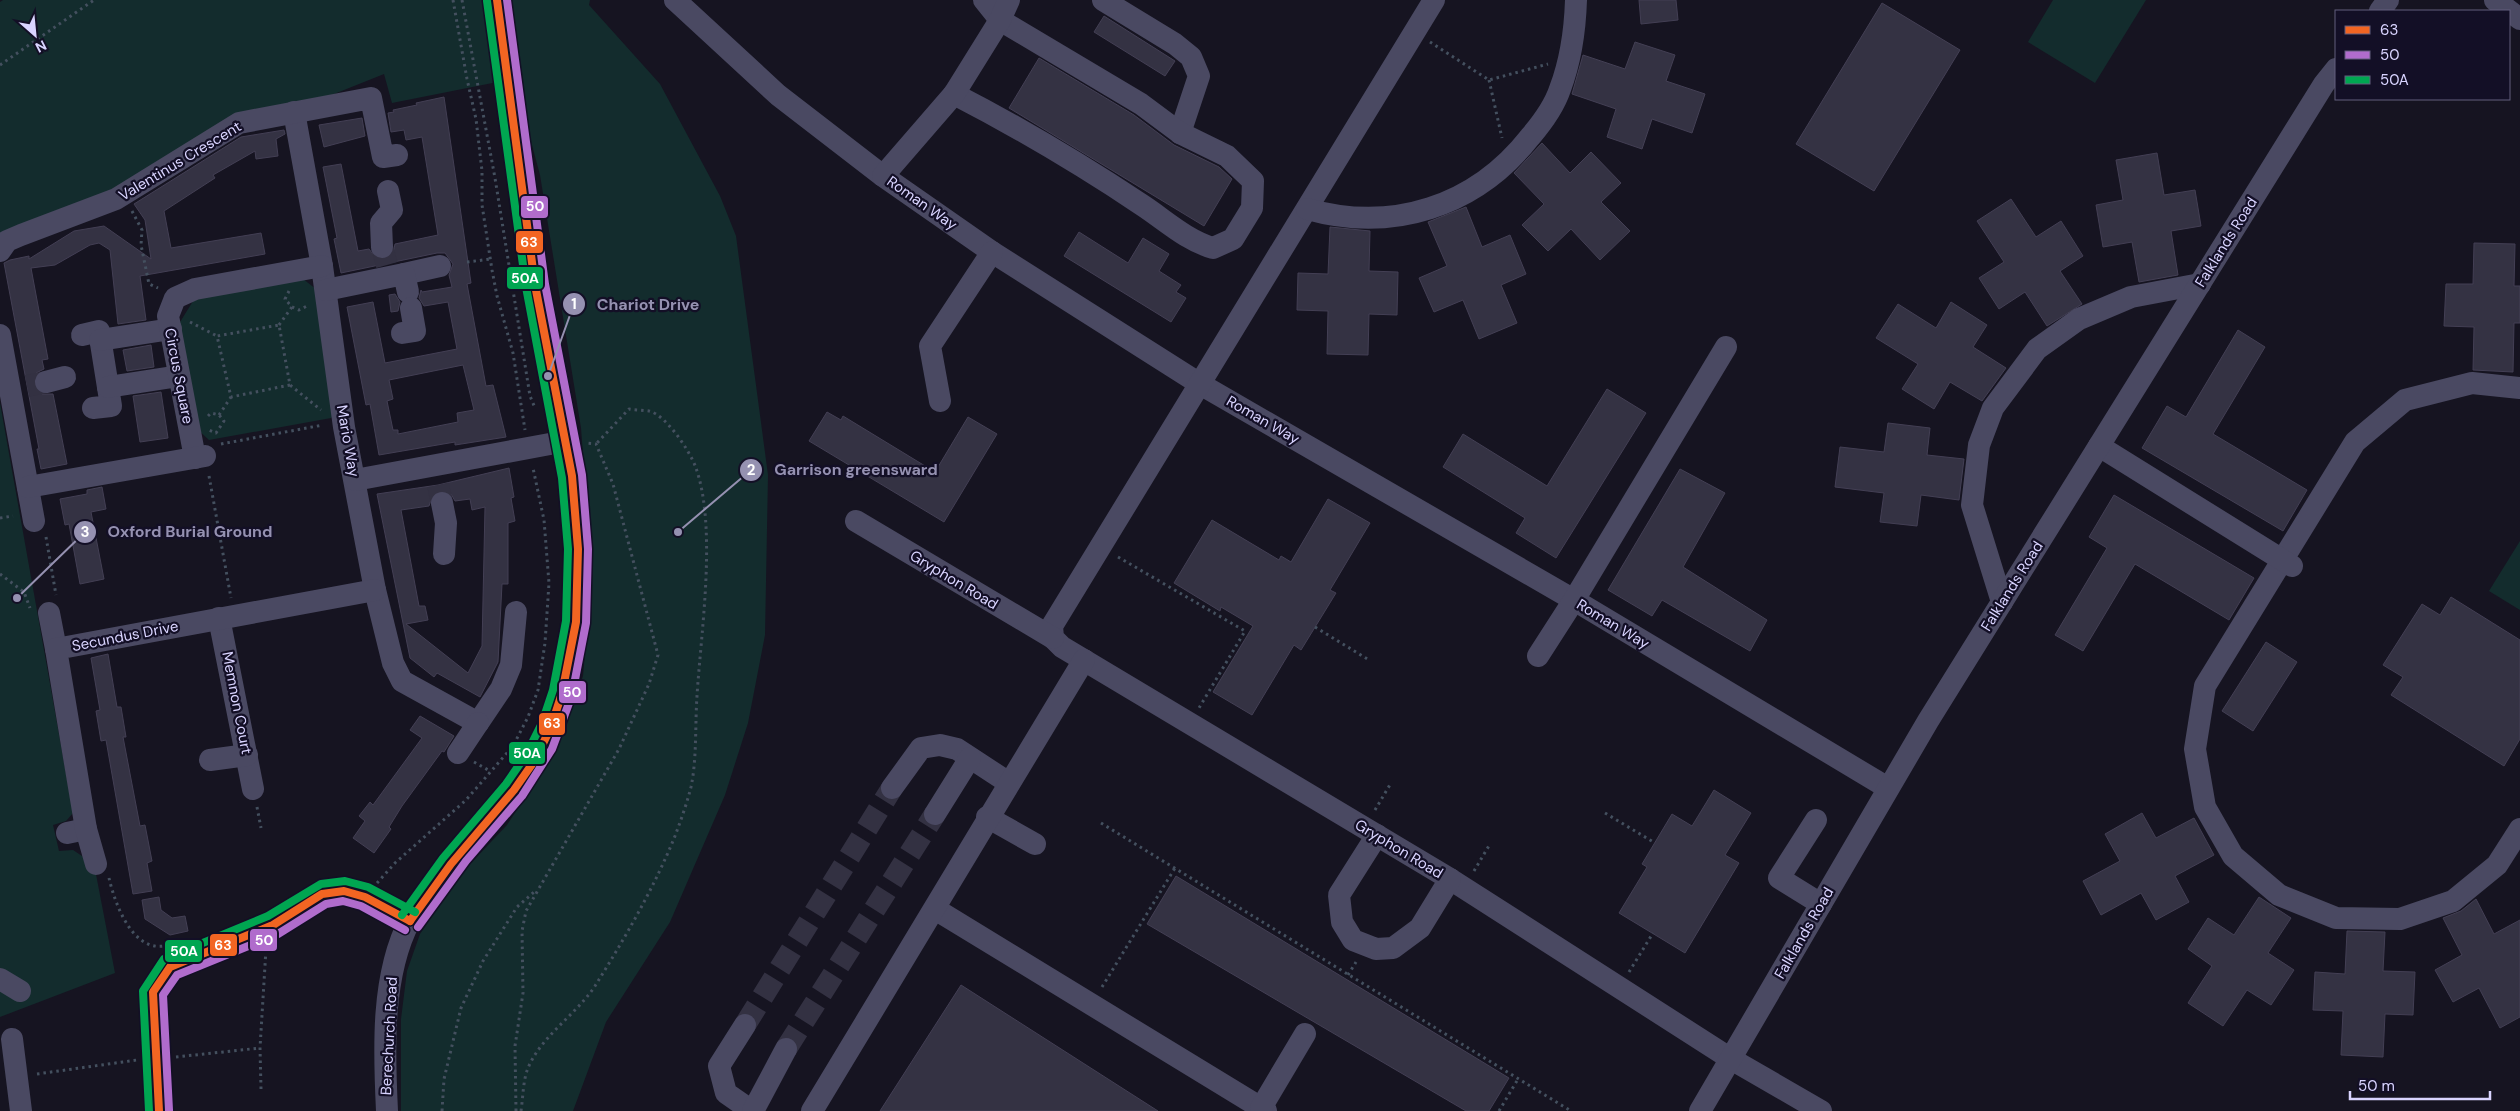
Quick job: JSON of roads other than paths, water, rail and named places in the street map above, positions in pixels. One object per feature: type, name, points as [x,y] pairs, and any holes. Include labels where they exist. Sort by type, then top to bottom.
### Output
[{"type":"street","name":"Berechurch Road","points":[[386,1111],[390,976],[410,921],[466,846],[499,812],[525,774],[550,728],[566,680],[576,607],[578,572],[575,518],[566,441],[558,410],[542,324],[497,0]]},
{"type":"street","name":"Roman Way","points":[[675,0],[778,95],[883,176],[992,252],[1200,384],[1574,600],[1888,788]]},
{"type":"street","points":[[954,94],[1142,204],[1196,243],[1213,248],[1233,239],[1252,208],[1253,181],[1227,156],[1180,133],[1141,104],[1000,20],[984,0]]},
{"type":"street","points":[[883,176],[954,94],[1000,20],[1009,0]]},
{"type":"street","points":[[1057,643],[1052,626],[1434,0]]},
{"type":"street","points":[[1307,209],[1333,216],[1388,218],[1437,208],[1478,186],[1516,156],[1544,120],[1560,90],[1575,39],[1576,0]]},
{"type":"street","points":[[2496,0],[2509,10]]},
{"type":"street","points":[[1114,2],[1191,57],[1199,76],[1180,133]]},
{"type":"street","points":[[2510,11],[2520,19]]},
{"type":"street","name":"Falklands Road","points":[[1700,1111],[1888,788],[2099,446],[2335,70]]},
{"type":"street","name":"Valentinus Crescent","points":[[0,251],[7,241],[124,194],[239,123],[371,98],[384,158],[397,155]]},
{"type":"street","name":"Mario Way","points":[[294,112],[322,266],[318,295],[340,421],[355,480],[375,590],[393,663],[402,681],[478,723]]},
{"type":"street","points":[[388,192],[392,210],[381,223],[415,331],[402,333]]},
{"type":"street","points":[[940,401],[930,346],[992,252]]},
{"type":"street","points":[[93,408],[111,406],[108,387],[91,337],[172,312],[195,290],[322,266]]},
{"type":"street","points":[[318,295],[440,266]]},
{"type":"street","points":[[2002,602],[1972,505],[1979,445],[1993,408],[2037,349],[2079,319],[2131,297],[2200,284]]},
{"type":"street","name":"Circus Square","points":[[28,487],[200,457],[179,376],[172,312]]},
{"type":"street","points":[[0,336],[37,384],[28,487],[34,521]]},
{"type":"street","points":[[1538,656],[1574,600],[1726,348]]},
{"type":"street","points":[[108,387],[179,376]]},
{"type":"street","points":[[2520,388],[2472,382],[2405,400],[2355,442],[2287,563],[2205,686],[2195,748],[2205,807],[2233,856],[2278,895],[2336,918],[2400,919],[2453,901],[2497,865],[2520,829]]},
{"type":"street","points":[[355,480],[440,484],[528,446],[566,441]]},
{"type":"street","points":[[2099,446],[2287,563]]},
{"type":"street","points":[[440,484],[446,523],[444,554]]},
{"type":"street","name":"Gryphon Road","points":[[856,521],[1457,884],[1732,1059],[1779,1085]]},
{"type":"street","name":"Secundus Drive","points":[[96,863],[77,831],[56,649],[375,590]]},
{"type":"street","points":[[458,753],[501,689],[510,665],[516,612]]},
{"type":"street","points":[[53,614],[56,649]]},
{"type":"street","name":"Memnon Court","points":[[227,617],[253,789]]},
{"type":"street","points":[[812,1111],[935,909],[987,817],[1084,660]]},
{"type":"street","points":[[892,788],[921,748],[940,745],[957,749],[1009,783]]},
{"type":"street","points":[[210,760],[247,755]]},
{"type":"street","points":[[935,814],[970,758]]},
{"type":"street","points":[[987,817],[1035,844]]},
{"type":"street","points":[[1816,820],[1779,878],[1821,904]]},
{"type":"street","points":[[1370,832],[1339,895],[1342,922],[1352,940],[1376,949],[1393,948],[1420,928],[1457,884]]},
{"type":"street","points":[[159,1111],[153,992],[170,967],[268,927],[322,894],[344,891],[365,897],[410,921]]},
{"type":"street","points":[[935,909],[1263,1110],[1305,1034]]},
{"type":"street","points":[[0,979],[20,991]]},
{"type":"street","points":[[1760,1010],[1753,1045],[1764,1070],[1779,1085],[1821,1111]]},
{"type":"street","points":[[745,1024],[719,1066],[726,1093],[752,1111],[786,1049]]},
{"type":"street","points":[[12,1039],[20,1111]]},
{"type":"tunnel","points":[[382,247],[387,265]]},
{"type":"tunnel","points":[[27,386],[46,382]]},
{"type":"tunnel","points":[[438,485],[442,503]]},
{"type":"tunnel","points":[[745,1025],[892,788]]},
{"type":"tunnel","points":[[786,1049],[935,814]]},
{"type":"place","name":"Chariot Drive","points":[[548,376]]},
{"type":"place","name":"Garrison greensward","points":[[678,532]]},
{"type":"place","name":"Oxford Burial Ground","points":[[17,598]]}]
